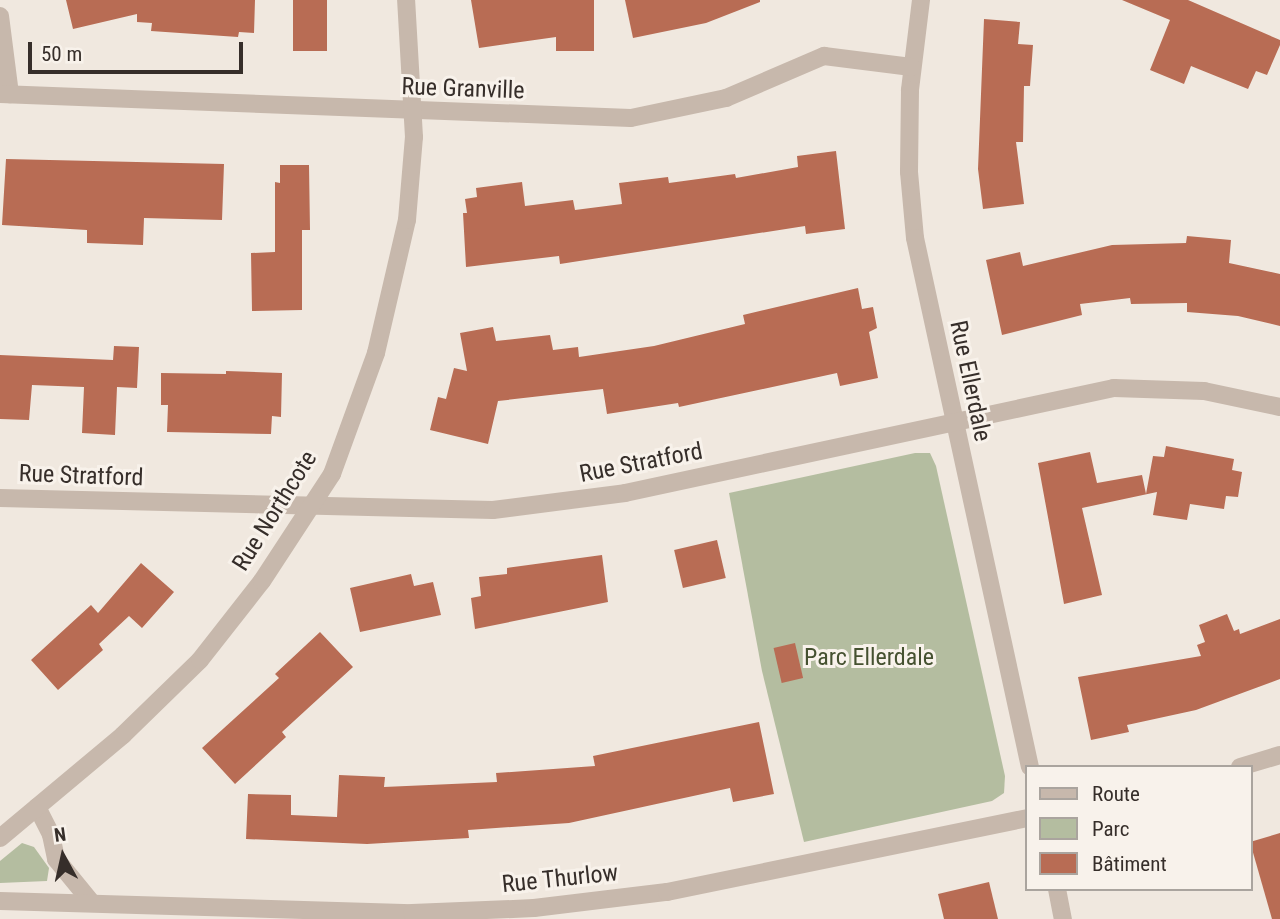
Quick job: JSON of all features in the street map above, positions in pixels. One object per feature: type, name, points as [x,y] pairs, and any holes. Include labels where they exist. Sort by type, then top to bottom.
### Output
[{"type":"street","name":"Rue Northcote","points":[[0,838],[123,734],[200,660],[262,581],[332,474],[389,304],[407,220],[414,111],[406,0]]},
{"type":"street","name":"Rue Ellerdale","points":[[921,0],[911,67],[908,152],[914,226],[1030,765]]},
{"type":"street","points":[[0,16],[5,94]]},
{"type":"street","name":"Rue Granville","points":[[5,94],[414,111],[647,117],[726,98],[824,56],[911,67]]},
{"type":"street","name":"Rue Stratford","points":[[0,498],[437,511],[559,503],[1087,392],[1137,387],[1230,394],[1280,407]]},
{"type":"street","points":[[1247,765],[1280,755]]},
{"type":"street","points":[[37,807],[51,835],[56,859],[92,903]]},
{"type":"street","name":"Rue Thurlow","points":[[0,901],[412,913],[548,906],[667,892],[1024,818]]},
{"type":"street","points":[[1057,891],[1063,919]]},
{"type":"green space","name":"Parc Ellerdale","points":[[915,453],[930,453],[936,466],[1005,776],[1004,793],[992,801],[804,842],[762,671],[729,493]]},
{"type":"green space","points":[[22,843],[34,847],[49,868],[47,881],[0,883],[0,861]]},
{"type":"building","points":[[66,0],[255,0],[254,33],[239,32],[238,37],[151,31],[152,23],[137,22],[137,14],[73,29]]},
{"type":"building","points":[[293,0],[327,0],[327,51],[293,51]]},
{"type":"building","points":[[471,0],[594,0],[594,51],[556,51],[556,37],[479,48]]},
{"type":"building","points":[[625,0],[760,2],[706,23],[633,38]]},
{"type":"building","points":[[1122,0],[1188,0],[1280,40],[1280,45],[1267,75],[1256,71],[1248,89],[1191,66],[1184,84],[1150,70],[1170,20]]},
{"type":"building","points":[[984,19],[1020,22],[1018,44],[1033,45],[1030,86],[1024,86],[1023,142],[1016,142],[1024,204],[983,209],[978,169]]},
{"type":"building","points":[[836,151],[845,229],[806,234],[805,226],[560,264],[559,256],[466,267],[463,213],[467,213],[465,199],[477,197],[476,188],[522,182],[525,206],[573,200],[575,210],[622,204],[619,183],[668,177],[669,183],[735,174],[736,178],[798,167],[797,156]]},
{"type":"building","points":[[6,159],[224,164],[222,220],[144,218],[143,245],[87,243],[87,230],[2,225]]},
{"type":"building","points":[[280,165],[309,165],[310,230],[302,230],[302,310],[252,311],[251,253],[275,252],[275,182],[280,183]]},
{"type":"building","points":[[1187,236],[1231,240],[1229,263],[1280,274],[1280,326],[1238,316],[1187,312],[1187,303],[1131,304],[1130,298],[1080,304],[1082,315],[1002,335],[986,260],[1020,252],[1023,266],[1112,245],[1186,243]]},
{"type":"building","points":[[858,288],[862,309],[873,307],[877,328],[869,332],[878,378],[840,386],[837,373],[679,407],[678,403],[607,414],[603,389],[498,401],[488,444],[430,430],[438,397],[446,399],[454,368],[467,371],[460,333],[493,327],[496,341],[550,335],[553,350],[578,347],[579,357],[654,346],[745,324],[743,315]]},
{"type":"building","points":[[114,346],[139,347],[137,388],[117,387],[115,435],[82,433],[84,387],[32,385],[29,420],[0,419],[0,355],[113,360]]},
{"type":"building","points":[[226,371],[282,373],[281,417],[272,416],[271,434],[167,432],[168,405],[161,405],[161,373],[226,374]]},
{"type":"building","points":[[1166,446],[1234,459],[1232,470],[1242,472],[1238,497],[1226,496],[1224,509],[1190,504],[1187,520],[1153,515],[1157,492],[1082,508],[1102,595],[1064,604],[1038,463],[1090,452],[1097,483],[1142,475],[1146,494],[1153,456],[1164,457]]},
{"type":"building","points":[[717,540],[726,578],[683,588],[674,550]]},
{"type":"building","points":[[602,555],[608,602],[475,629],[471,598],[481,596],[479,577],[507,574],[507,568]]},
{"type":"building","points":[[141,563],[174,592],[142,628],[129,616],[99,644],[103,650],[58,690],[31,660],[91,605],[98,613]]},
{"type":"building","points":[[411,574],[414,586],[433,582],[441,615],[360,632],[350,588]]},
{"type":"building","points":[[1227,614],[1234,631],[1239,629],[1240,634],[1280,619],[1280,679],[1196,710],[1127,725],[1129,732],[1091,740],[1078,677],[1201,656],[1197,645],[1205,642],[1199,625]]},
{"type":"building","points":[[320,632],[353,667],[282,732],[286,737],[235,784],[202,748],[279,678],[275,674]]},
{"type":"building","points":[[795,643],[803,678],[782,683],[774,648]]},
{"type":"building","points":[[759,722],[774,794],[733,802],[730,788],[569,823],[468,830],[469,838],[367,844],[246,839],[248,794],[291,795],[291,815],[337,817],[339,775],[385,777],[384,787],[497,782],[496,773],[595,766],[593,756]]},
{"type":"building","points":[[1280,833],[1280,919],[1272,919],[1252,841]]},
{"type":"building","points":[[989,882],[998,919],[944,919],[938,894]]}]
